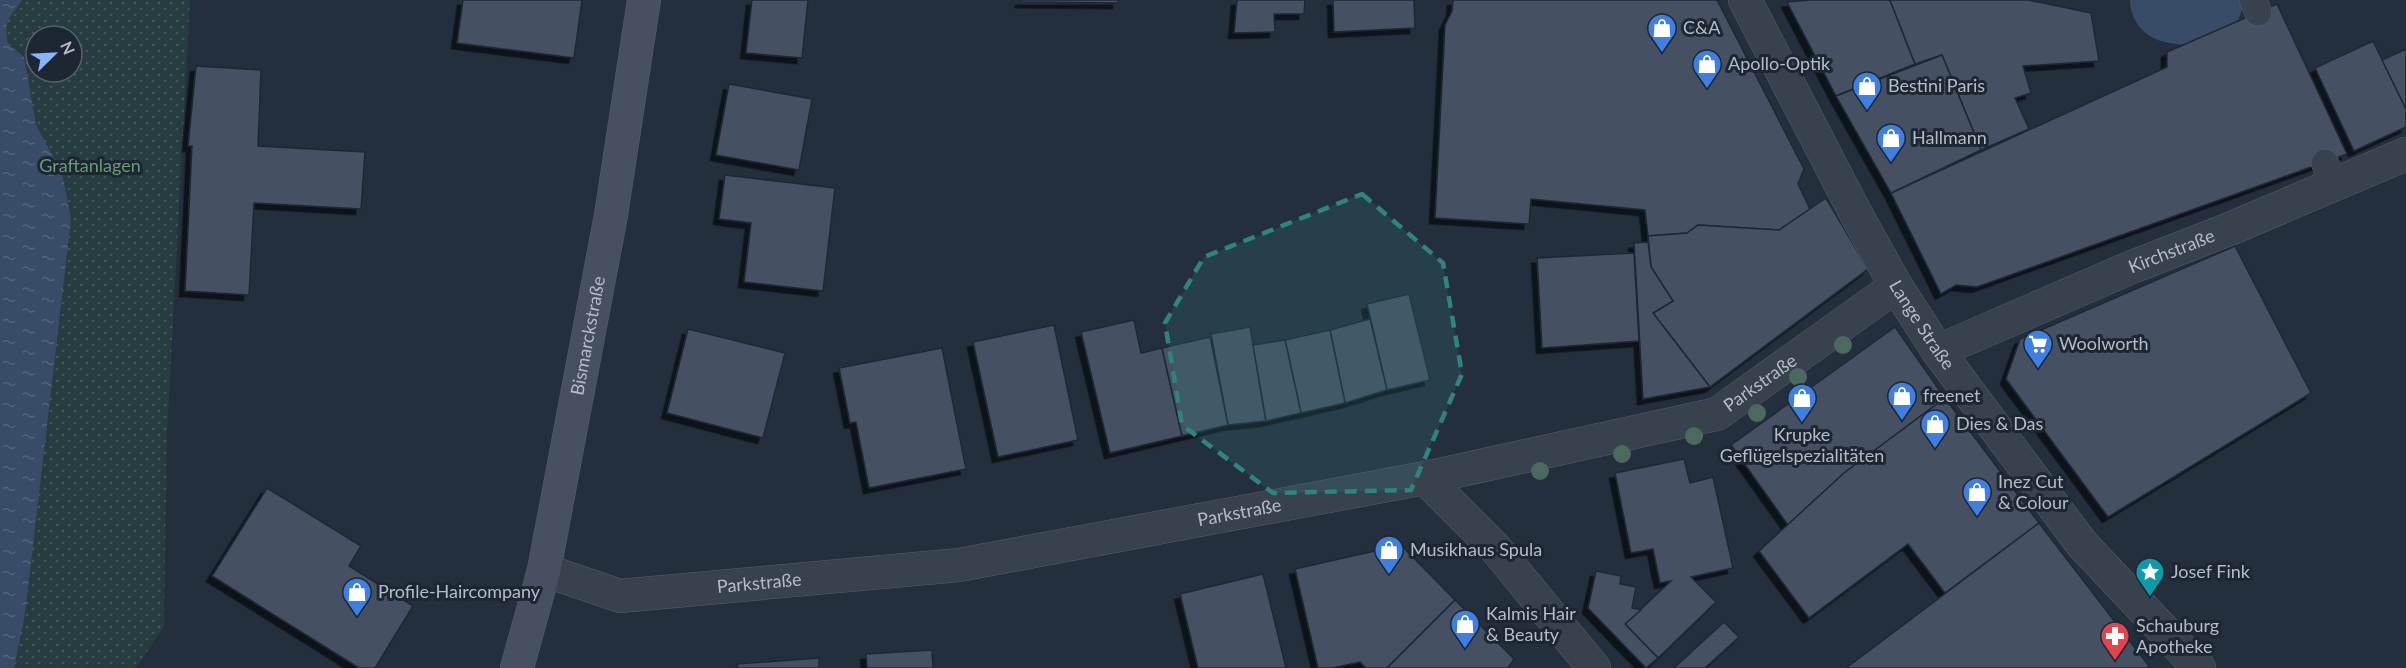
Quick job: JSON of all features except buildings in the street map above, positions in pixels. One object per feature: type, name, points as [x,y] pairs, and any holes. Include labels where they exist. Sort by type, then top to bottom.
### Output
[{"type":"main road","name":"Bismarckstraße","points":[[517,668],[544,570],[611,215],[644,0]]},
{"type":"street","name":"Lange Straße","points":[[1745,0],[1896,286],[1938,351],[2082,544],[2199,668]]},
{"type":"street","name":"Kirchstraße","points":[[1938,351],[2132,267],[2232,228],[2329,173],[2404,161]]},
{"type":"street","name":"Parkstraße","points":[[544,570],[620,596],[959,565],[1425,478],[1718,414],[1896,286]]},
{"type":"street","points":[[1425,478],[1496,549],[1594,668]]},
{"type":"highlighted area","points":[[1362,194],[1443,263],[1462,374],[1411,490],[1273,493],[1182,425],[1165,323],[1204,257]]},
{"type":"green space","name":"Graftanlagen","points":[[0,0],[190,0],[167,433],[164,626],[136,668],[0,668]]},
{"type":"water","points":[[0,0],[22,0],[7,24],[8,44],[24,57],[24,84],[29,84],[36,125],[62,173],[71,219],[25,614],[14,668],[0,668]]},
{"type":"waterway","points":[[2173,0],[2193,3],[2200,0]]},
{"type":"place","name":"C&A","points":[[1662,54]]},
{"type":"place","name":"Apollo-Optik","points":[[1707,90]]},
{"type":"place","name":"Bestini Paris","points":[[1867,112]]},
{"type":"place","name":"Hallmann","points":[[1891,164]]},
{"type":"place","name":"Woolworth","points":[[2038,370]]},
{"type":"place","name":"freenet","points":[[1902,422]]},
{"type":"place","name":"Krupke Geflügelspezialitäten","points":[[1802,424]]},
{"type":"place","name":"Dies & Das","points":[[1935,450]]},
{"type":"place","name":"Inez Cut & Colour","points":[[1977,518]]},
{"type":"place","name":"Musikhaus Spula","points":[[1389,576]]},
{"type":"place","name":"Josef Fink","points":[[2150,598]]},
{"type":"place","name":"Profile-Haircompany","points":[[357,618]]},
{"type":"place","name":"Kalmis Hair & Beauty","points":[[1465,650]]},
{"type":"place","name":"Schauburg Apotheke","points":[[2115,662]]}]
